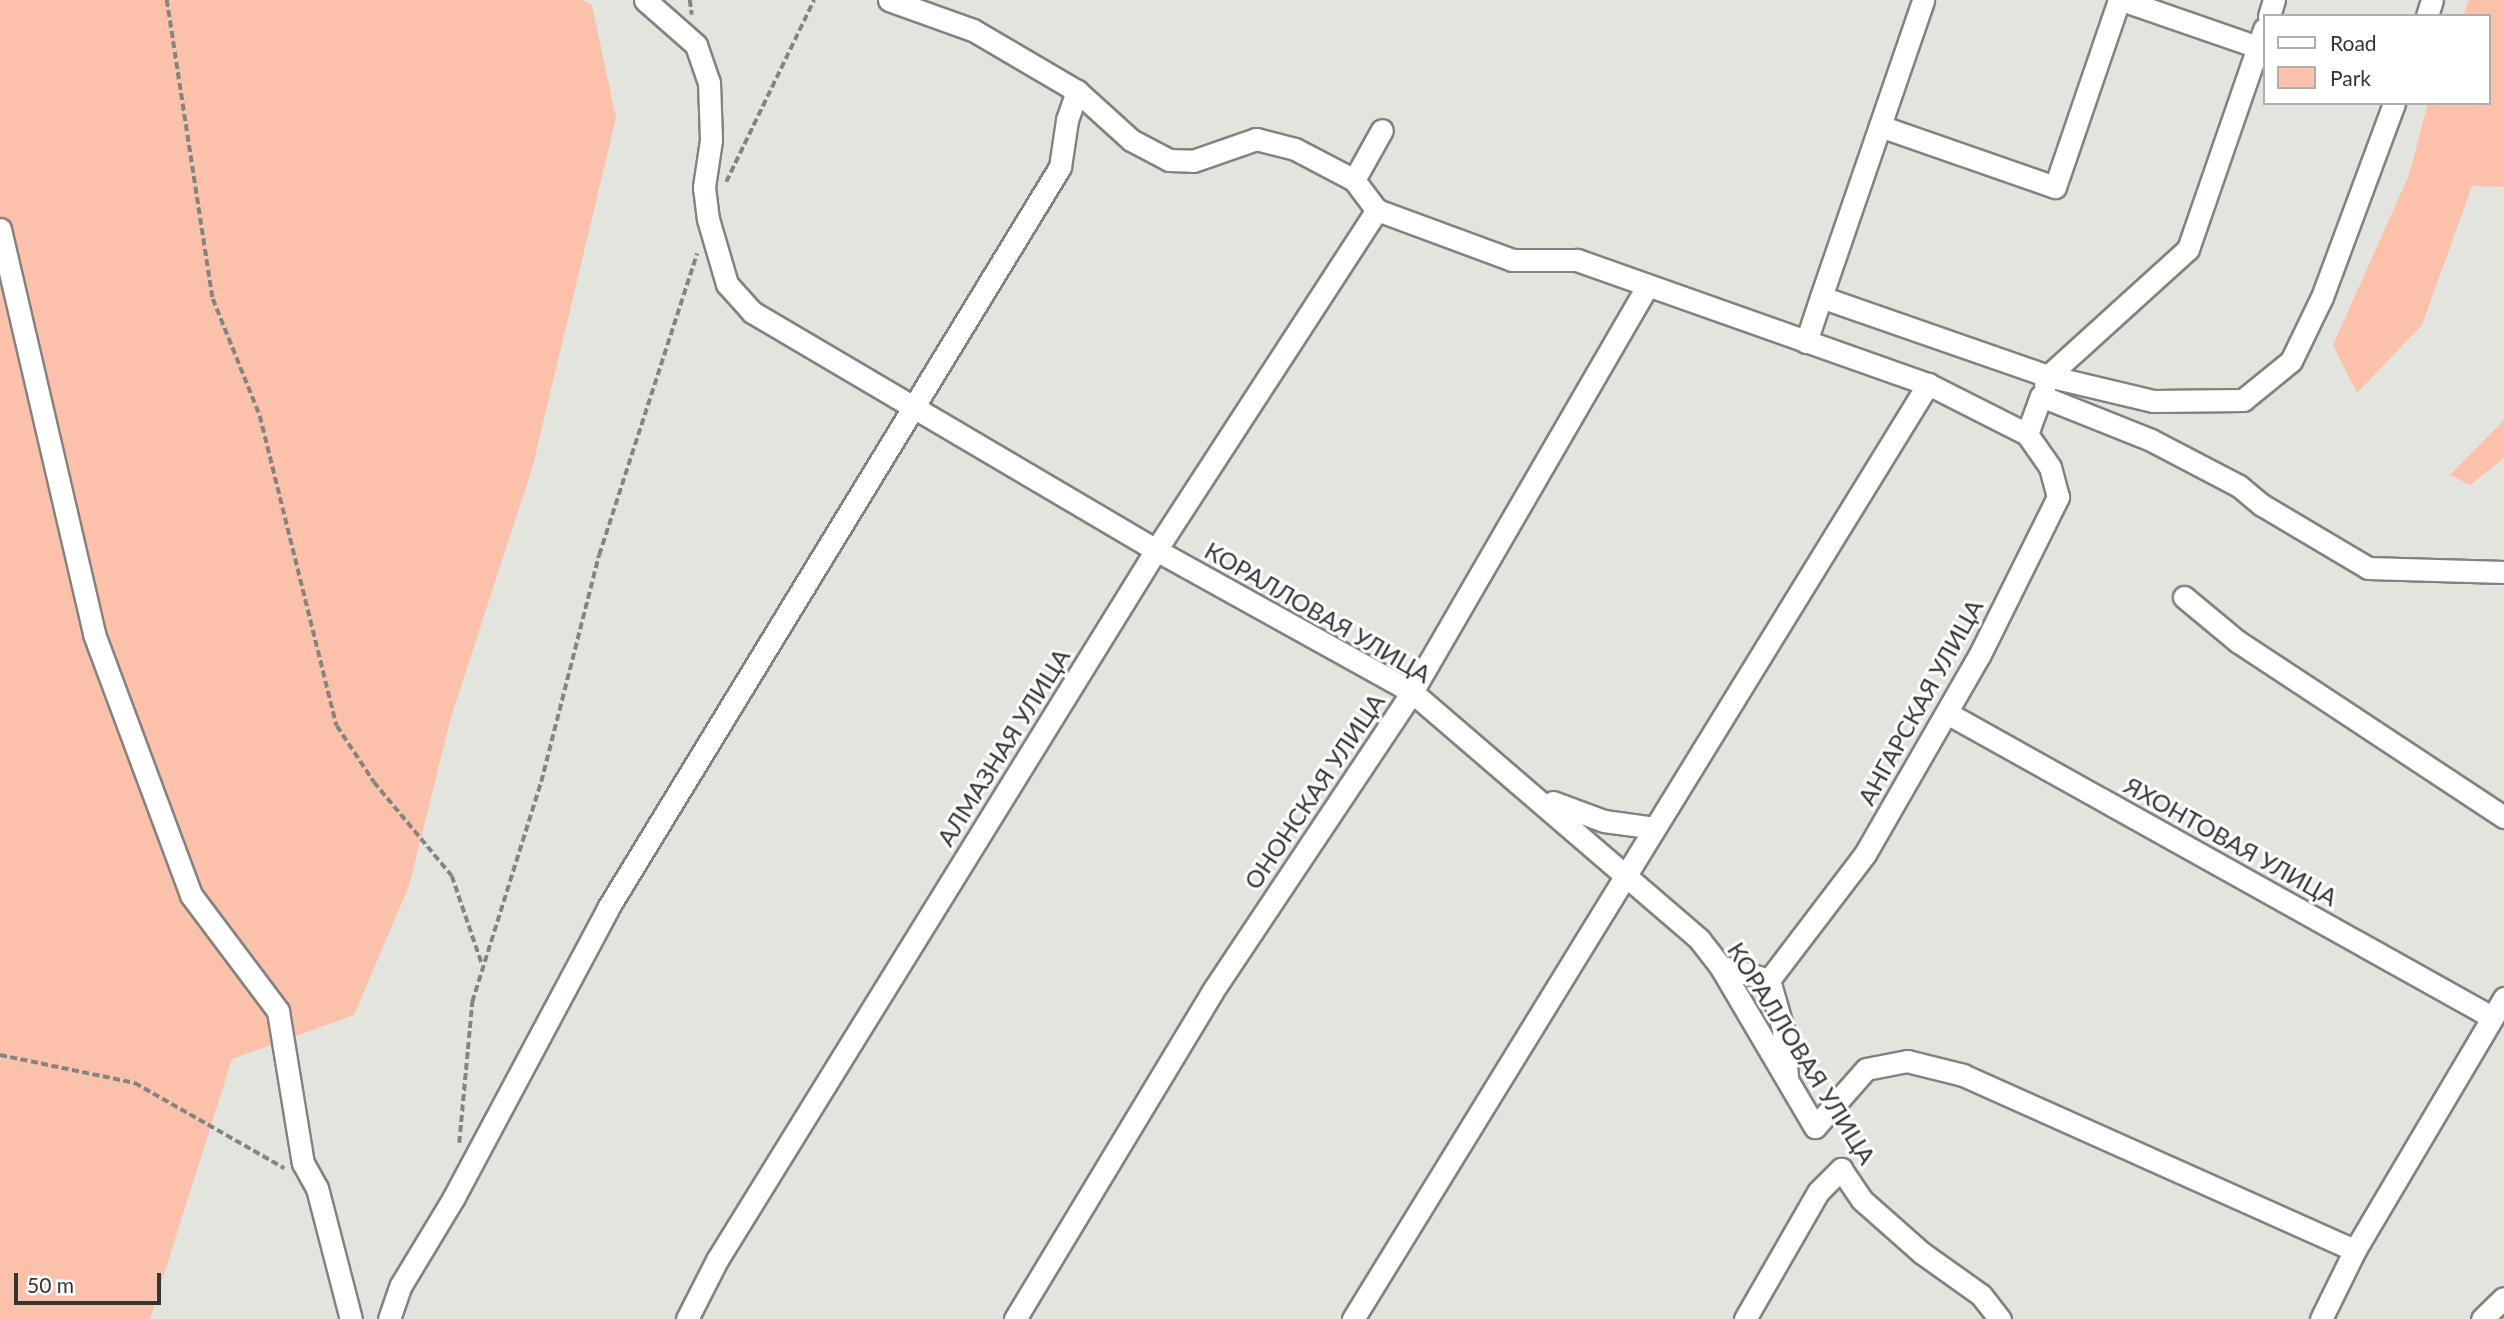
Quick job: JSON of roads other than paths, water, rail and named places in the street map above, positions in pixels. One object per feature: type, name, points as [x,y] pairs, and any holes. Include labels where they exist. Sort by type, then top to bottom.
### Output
[{"type":"street","name":"КОРАЛЛОВАЯ УЛИЦА","points":[[645,0],[696,45],[709,82],[711,140],[704,187],[708,219],[727,284],[752,312],[1156,550],[1412,692],[1628,874],[1699,939],[1720,966],[1815,1127],[1866,1069],[1908,1061],[1963,1075],[2355,1250]]},
{"type":"street","points":[[890,0],[973,30],[1077,91],[1131,140],[1169,160],[1193,161],[1256,139],[1295,149],[1354,180],[1377,210],[1511,260],[1577,260],[1928,384],[2027,434],[2048,376],[2188,249],[2261,38],[2120,0],[2055,187],[1880,126]]},
{"type":"street","points":[[1806,341],[1923,0]]},
{"type":"street","points":[[388,1319],[401,1285],[454,1197],[608,908],[1060,167],[1067,120],[1077,91]]},
{"type":"street","points":[[1821,297],[2048,376],[2152,401],[2242,400],[2291,361],[2322,297],[2393,105]]},
{"type":"street","points":[[1354,180],[1382,130]]},
{"type":"street","name":"АЛМАЗНАЯ УЛИЦА","points":[[687,1319],[717,1259],[1156,550],[1377,210]]},
{"type":"street","points":[[0,229],[94,634],[191,895],[278,1011],[303,1163],[317,1188],[351,1319]]},
{"type":"street","name":"ОНОНСКАЯ УЛИЦА","points":[[1015,1319],[1213,992],[1412,692],[1647,286]]},
{"type":"street","points":[[1353,1319],[1928,384]]},
{"type":"street","points":[[2041,396],[2151,440],[2239,486],[2262,505],[2368,568],[2504,572]]},
{"type":"street","name":"АНГАРСКАЯ УЛИЦА","points":[[1769,980],[1865,854],[1947,713],[2058,497],[2050,467],[2027,434]]},
{"type":"street","points":[[2183,597],[2236,641],[2504,817]]},
{"type":"street","name":"ЯХОНТОВАЯ УЛИЦА","points":[[1947,713],[2490,1016]]},
{"type":"street","points":[[1539,798],[1604,821],[1655,828]]},
{"type":"street","points":[[1720,966],[1769,980],[1783,1029],[1787,1079]]},
{"type":"street","points":[[2322,1319],[2355,1250],[2490,1016],[2504,998]]},
{"type":"street","name":"КОРАЛЛОВАЯ УЛИЦА","points":[[1745,1319],[1818,1192],[1841,1169],[1862,1200],[1922,1253],[1981,1295],[2000,1319]]},
{"type":"street","points":[[2482,1319],[2504,1298]]}]
